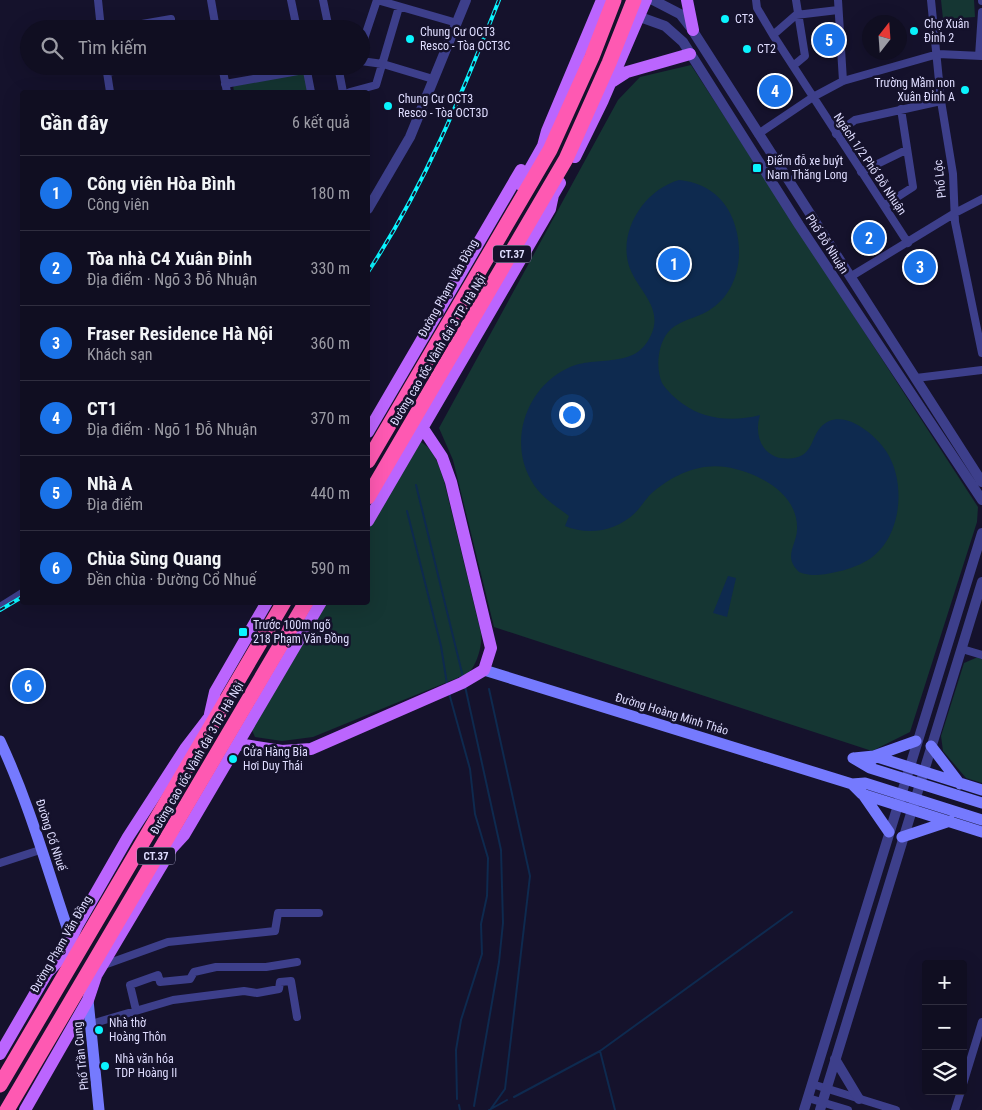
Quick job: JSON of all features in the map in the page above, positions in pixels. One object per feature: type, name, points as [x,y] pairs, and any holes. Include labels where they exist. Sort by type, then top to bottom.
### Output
[{"type":"highway","name":"Đường cao tốc Vành đai 3 TP. Hà Nội","points":[[370,495],[566,159],[609,63],[634,0]]},
{"type":"highway","name":"Đường cao tốc Vành đai 3 TP. Hà Nội","points":[[370,458],[550,150],[592,57],[606,1]]},
{"type":"highway","name":"Đường cao tốc Vành đai 3 TP. Hà Nội","points":[[0,1085],[281,605]]},
{"type":"highway","name":"Đường cao tốc Vành đai 3 TP. Hà Nội","points":[[8,1110],[304,605]]},
{"type":"highway","points":[[0,1070],[64,955]]},
{"type":"highway","points":[[17,1110],[99,970]]},
{"type":"main road","points":[[370,495],[542,204],[553,194],[572,163],[640,17],[646,0]]},
{"type":"main road","points":[[687,0],[693,30]]},
{"type":"main road","points":[[606,1],[640,17]]},
{"type":"main road","name":"Đường Phạm Văn Đồng","points":[[370,452],[431,347],[543,146],[547,131],[606,1]]},
{"type":"main road","points":[[610,83],[627,72],[690,54]]},
{"type":"main road","name":"Đường Phạm Văn Đồng","points":[[370,429],[536,144],[547,131]]},
{"type":"main road","points":[[370,518],[550,209],[553,194]]},
{"type":"main road","points":[[238,744],[282,752],[311,749],[462,683],[484,670],[491,648],[451,482],[442,457],[422,427]]},
{"type":"main road","name":"Đường Phạm Văn Đồng","points":[[210,714],[216,692],[265,605]]},
{"type":"main road","name":"Đường Phạm Văn Đồng","points":[[0,1054],[47,973],[64,955],[128,836],[210,714],[225,698],[281,605]]},
{"type":"main road","points":[[172,848],[176,831],[304,605]]},
{"type":"main road","points":[[25,1110],[88,1000],[99,970],[172,848],[184,835],[319,605]]},
{"type":"main road","name":"Đường Hoàng Minh Thảo","points":[[484,670],[951,816],[982,832]]},
{"type":"main road","name":"Đường Cổ Nhuế","points":[[0,741],[26,801],[40,850],[71,939]]},
{"type":"main road","points":[[889,832],[864,789],[872,762],[916,741]]},
{"type":"main road","points":[[931,746],[960,784]]},
{"type":"main road","points":[[853,758],[907,773],[956,795],[982,803]]},
{"type":"main road","points":[[921,778],[960,784],[982,790]]},
{"type":"main road","points":[[956,795],[960,784]]},
{"type":"main road","points":[[902,837],[951,816]]},
{"type":"main road","name":"Đường Hoàng Minh Thảo","points":[[951,816],[982,820]]},
{"type":"main road","name":"Đường Phạm Văn Đồng","points":[[0,1077],[135,840],[139,822]]},
{"type":"main road","points":[[8,1110],[81,989],[99,970]]},
{"type":"main road","name":"Phố Trần Cung","points":[[88,1000],[99,1110]]},
{"type":"street","points":[[98,0],[100,20]]},
{"type":"street","points":[[211,0],[214,20]]},
{"type":"street","points":[[291,0],[295,20]]},
{"type":"street","points":[[323,0],[327,20]]},
{"type":"street","points":[[370,21],[377,0],[457,23]]},
{"type":"street","points":[[370,204],[410,136],[466,0]]},
{"type":"street","name":"Phố Đỗ Nhuận","points":[[653,0],[680,14],[693,30],[982,482]]},
{"type":"street","name":"Ngách 1/2 Phố Đỗ Nhuận","points":[[756,0],[757,8],[772,35],[861,172],[885,205],[908,243]]},
{"type":"street","points":[[793,66],[805,56],[796,15],[796,0]]},
{"type":"street","points":[[838,0],[842,81]]},
{"type":"street","name":"Phố Lộc","points":[[931,0],[938,54],[941,100],[953,174],[955,213],[982,353]]},
{"type":"street","points":[[359,90],[376,86],[399,7]]},
{"type":"street","points":[[772,35],[796,15],[838,10]]},
{"type":"street","points":[[758,134],[813,97],[842,81],[938,54],[981,56],[982,12]]},
{"type":"street","name":"Phố Đỗ Nhuận","points":[[640,17],[665,26],[674,32],[690,54],[862,321],[982,500]]},
{"type":"street","points":[[165,20],[171,19]]},
{"type":"street","points":[[370,62],[383,64],[433,79]]},
{"type":"street","points":[[108,75],[110,90]]},
{"type":"street","points":[[224,75],[226,88],[278,75]]},
{"type":"street","points":[[307,75],[311,90]]},
{"type":"street","points":[[340,75],[343,90]]},
{"type":"street","points":[[836,134],[855,120],[941,100]]},
{"type":"street","points":[[885,205],[912,187],[901,109]]},
{"type":"street","points":[[861,172],[906,150]]},
{"type":"street","points":[[850,277],[955,213],[982,199]]},
{"type":"street","points":[[862,321],[874,314]]},
{"type":"street","points":[[916,378],[982,370]]},
{"type":"street","points":[[804,1110],[916,741],[982,533]]},
{"type":"street","points":[[821,1106],[902,837],[982,582]]},
{"type":"street","points":[[0,607],[20,594]]},
{"type":"street","points":[[947,644],[982,655]]},
{"type":"street","points":[[0,863],[40,850]]},
{"type":"street","points":[[99,970],[168,942],[275,931],[278,914],[319,913]]},
{"type":"street","points":[[136,1010],[130,986],[148,977],[158,975],[160,982],[190,979],[194,972],[216,967],[266,967],[297,962]]},
{"type":"street","points":[[91,1024],[136,1010],[189,997],[244,991],[257,993],[280,989],[280,982],[291,981],[297,1017]]},
{"type":"street","points":[[967,1071],[982,1022]]},
{"type":"street","points":[[836,1059],[859,1099]]},
{"type":"street","points":[[812,1084],[896,1110]]},
{"type":"street","points":[[955,1110],[960,1095]]},
{"type":"street","points":[[808,1098],[821,1106],[848,1110]]},
{"type":"green space","points":[[941,0],[974,0],[975,17],[943,19]]},
{"type":"green space","points":[[691,65],[978,507],[977,522],[910,732],[872,751],[494,627],[453,460],[439,428],[618,100],[640,77]]},
{"type":"green space","points":[[293,75],[305,75],[309,90],[234,90],[233,85]]},
{"type":"green space","points":[[421,442],[426,445],[433,454],[442,476],[481,633],[480,650],[476,662],[467,674],[313,737],[282,741],[255,737],[251,728],[323,605],[370,605],[370,524]]},
{"type":"green space","points":[[978,657],[982,659],[982,783],[966,778],[943,751],[941,736],[964,663]]},
{"type":"water","points":[[679,180],[702,186],[715,194],[726,206],[735,226],[738,239],[738,266],[728,292],[719,302],[699,316],[675,326],[663,340],[658,362],[662,383],[680,402],[710,416],[730,419],[760,415],[758,434],[761,442],[765,449],[778,457],[787,459],[803,455],[820,428],[828,422],[837,419],[847,420],[856,424],[881,444],[893,464],[897,478],[898,509],[888,538],[879,551],[860,564],[822,575],[808,575],[799,572],[794,567],[791,556],[797,530],[796,517],[791,505],[774,486],[763,479],[738,470],[716,466],[687,472],[669,480],[653,492],[628,519],[611,528],[593,531],[583,531],[565,526],[569,516],[543,496],[531,480],[524,464],[521,448],[522,432],[532,401],[542,388],[554,377],[568,368],[579,364],[625,358],[644,346],[651,335],[654,325],[652,307],[629,266],[627,239],[631,226],[645,202],[666,185]]},
{"type":"water","points":[[728,576],[736,578],[727,617],[713,613]]},
{"type":"waterway","points":[[416,485],[463,677]]},
{"type":"waterway","points":[[407,511],[441,646],[447,684]]},
{"type":"waterway","points":[[465,686],[501,850],[503,923],[499,962],[474,1106]]},
{"type":"waterway","points":[[489,689],[530,876],[505,1089],[490,1110]]},
{"type":"waterway","points":[[449,693],[470,769],[475,814],[488,858],[487,896],[481,924],[482,954],[461,1020],[456,1050],[457,1099]]},
{"type":"waterway","points":[[514,1097],[600,1051],[792,912]]},
{"type":"waterway","points":[[600,1051],[615,1110]]},
{"type":"waterway","points":[[489,1110],[507,1100]]},
{"type":"waterway","points":[[459,1105],[460,1110]]},
{"type":"railway","points":[[370,269],[407,207],[441,139],[499,0]]},
{"type":"railway","points":[[0,610],[20,598]]},
{"type":"place","name":"CT3","points":[[725,19]]},
{"type":"place","name":"Chợ Xuân Đỉnh 2","points":[[914,31]]},
{"type":"place","name":"Chung Cư OCT3 Resco - Tòa OCT3C","points":[[410,39]]},
{"type":"place","name":"Nhà A","points":[[829,40]]},
{"type":"place","name":"CT2","points":[[747,49]]},
{"type":"place","name":"Trường Mầm non Xuân Đỉnh A","points":[[965,90]]},
{"type":"place","name":"CT1","points":[[775,91]]},
{"type":"place","name":"Chung Cư OCT3 Resco - Tòa OCT3D","points":[[388,106]]},
{"type":"place","name":"Điểm đỗ xe buýt Nam Thăng Long","points":[[757,168]]},
{"type":"place","name":"Tòa nhà C4 Xuân Đỉnh","points":[[869,238]]},
{"type":"place","name":"Công viên Hòa Bình","points":[[674,264]]},
{"type":"place","name":"Fraser Residence Hà Nội","points":[[920,267]]},
{"type":"place","name":"Trước 100m ngõ 218 Phạm Văn Đồng","points":[[243,632]]},
{"type":"place","name":"Chùa Sùng Quang","points":[[28,686]]},
{"type":"place","name":"Cửa Hàng Bia Hơi Duy Thái","points":[[233,759]]},
{"type":"place","name":"Nhà thờ Hoàng Thôn","points":[[99,1030]]},
{"type":"place","name":"Nhà văn hóa TDP Hoàng II","points":[[105,1066]]}]
